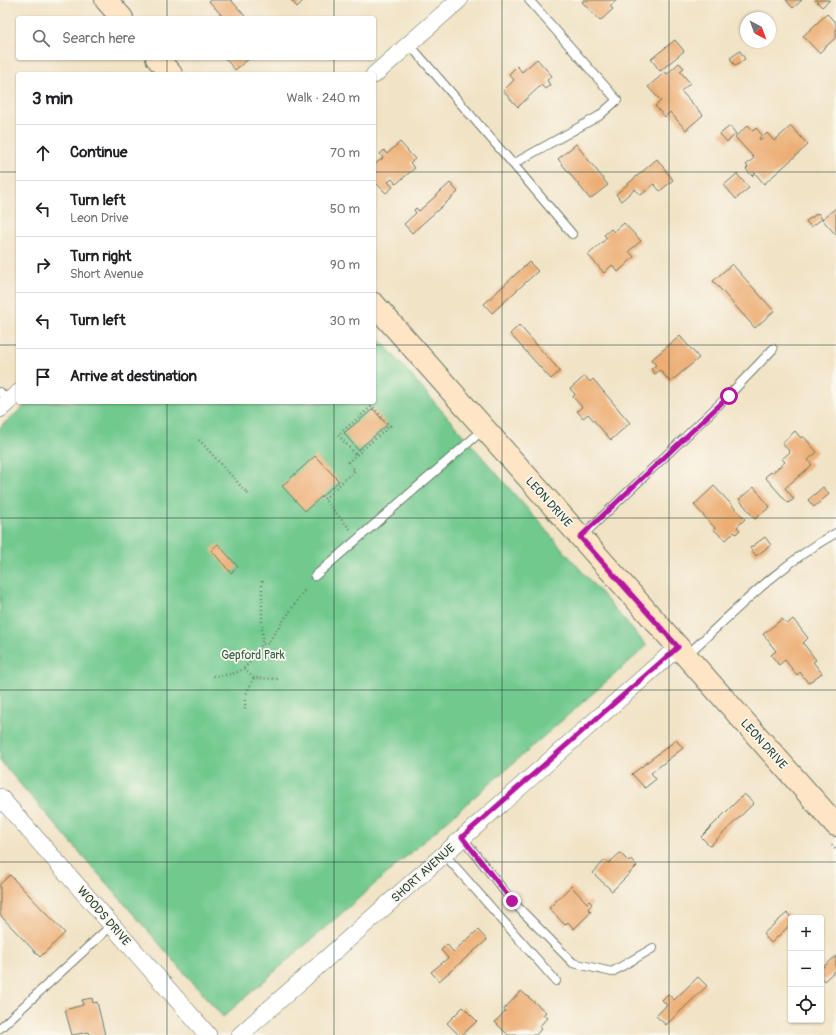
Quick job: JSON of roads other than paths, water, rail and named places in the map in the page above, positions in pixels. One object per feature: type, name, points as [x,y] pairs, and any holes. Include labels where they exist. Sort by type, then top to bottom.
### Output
[{"type":"street","points":[[106,0],[120,16]]},
{"type":"street","points":[[376,73],[459,0]]},
{"type":"street","points":[[159,60],[169,72]]},
{"type":"street","name":"LEON DRIVE","points":[[376,306],[836,825]]},
{"type":"street","name":"SHORT AVENUE","points":[[240,1035],[462,837],[682,652]]},
{"type":"street","name":"WOODS DRIVE","points":[[0,797],[208,1035]]},
{"type":"lane","points":[[513,164],[599,116],[617,100],[529,0]]},
{"type":"lane","points":[[409,44],[572,234]]},
{"type":"lane","points":[[580,537],[729,396],[773,349]]},
{"type":"lane","points":[[315,576],[484,428]]},
{"type":"lane","points":[[682,652],[775,575],[816,544],[836,533]]},
{"type":"lane","points":[[462,837],[512,901],[573,962],[612,972],[653,948]]},
{"type":"lane","points":[[444,854],[556,981]]},
{"type":"lane","points":[[0,1028],[112,925]]},
{"type":"park label","name":"Gepford Park","points":[[253,655]]}]
